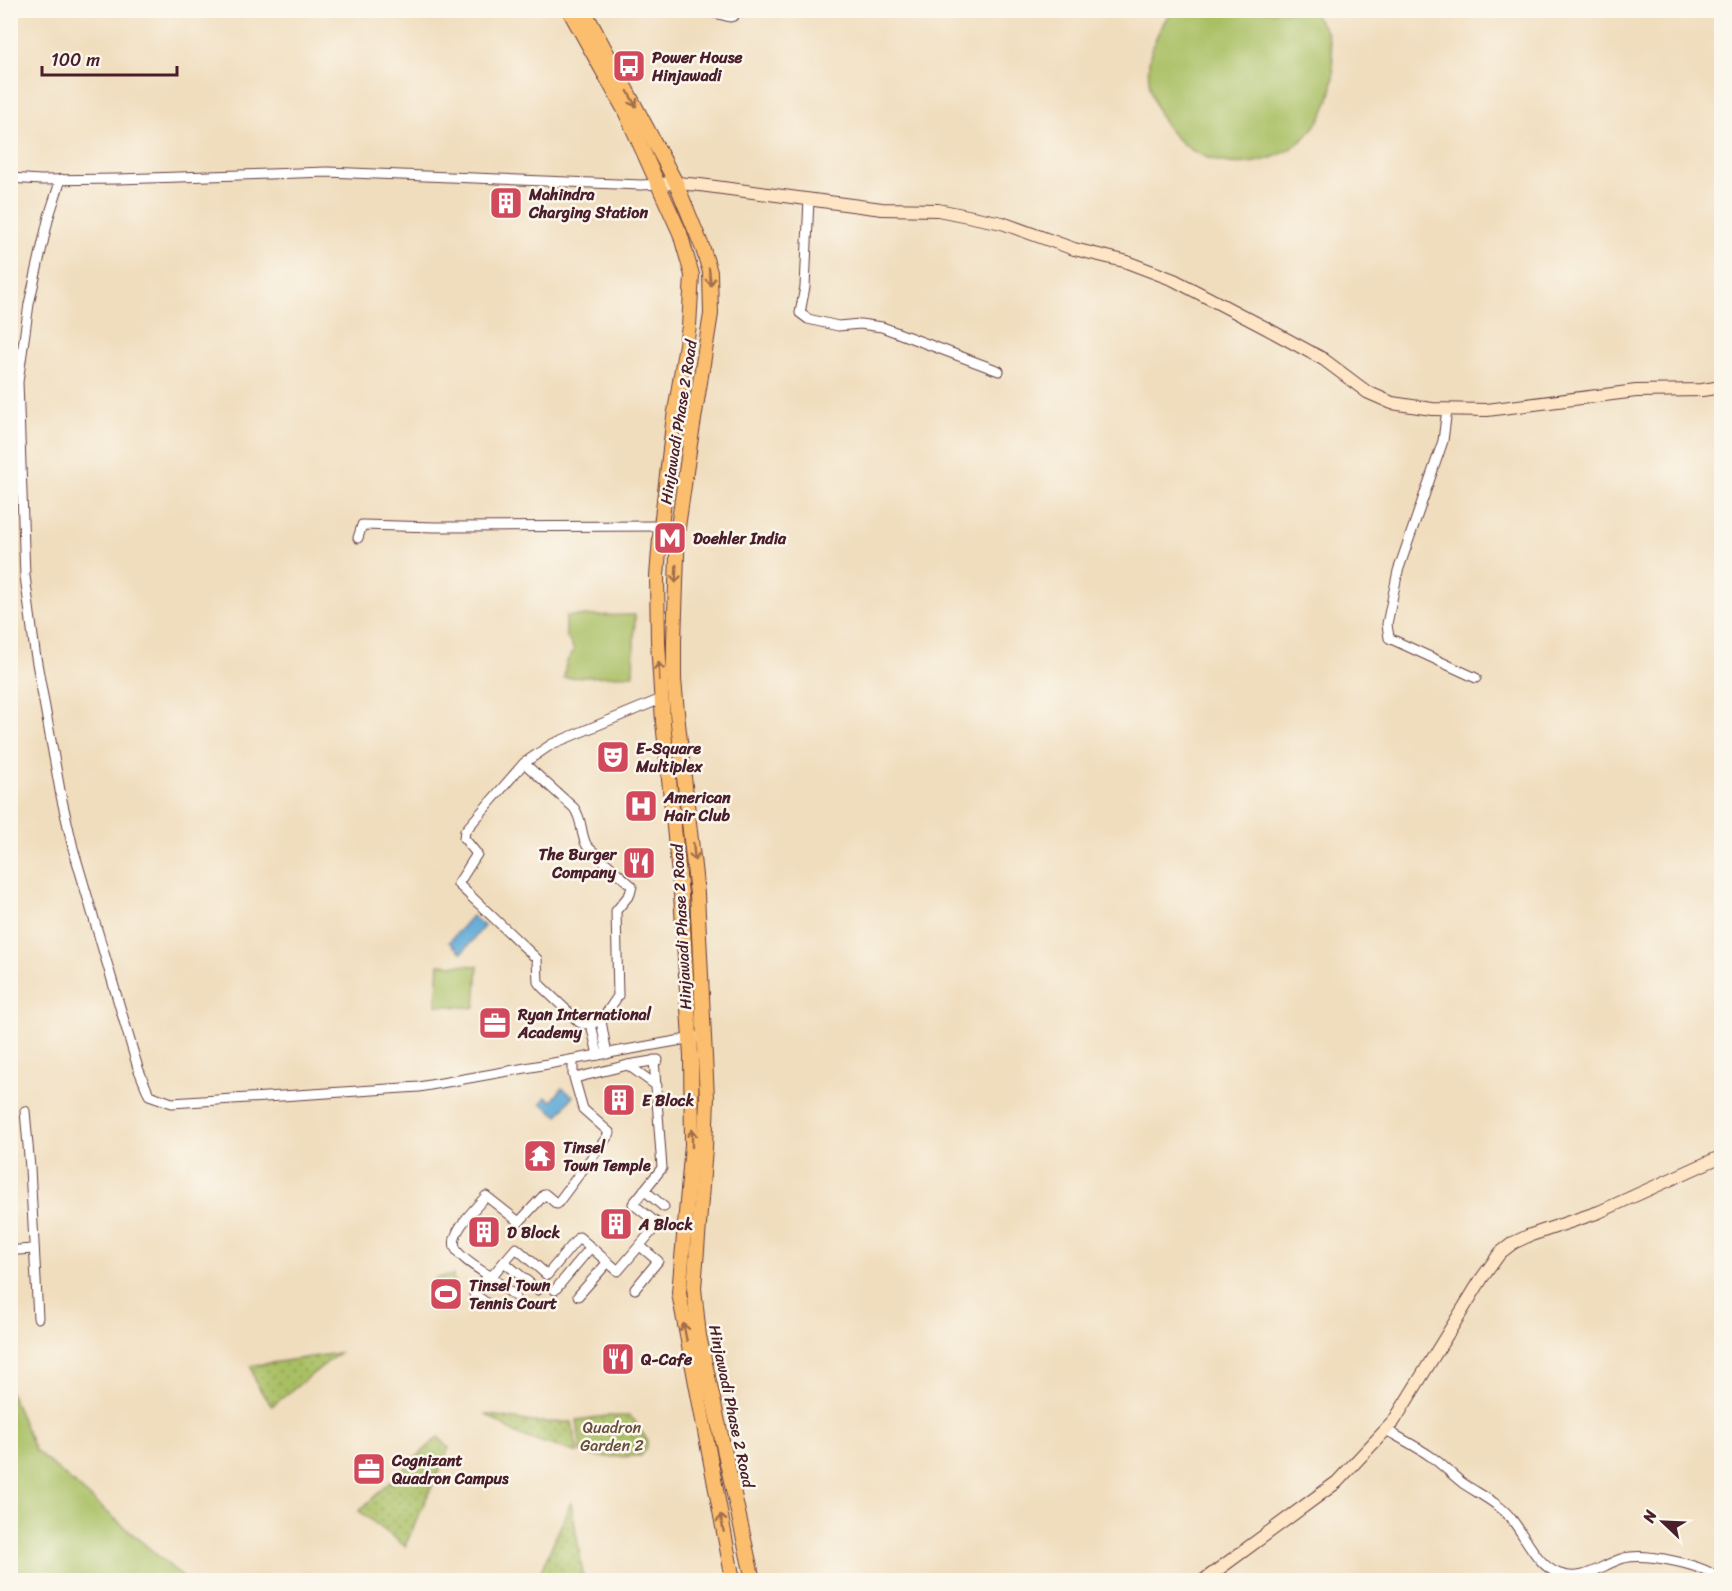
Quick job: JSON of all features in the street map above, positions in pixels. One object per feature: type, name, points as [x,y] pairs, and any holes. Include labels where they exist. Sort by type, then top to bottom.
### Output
[{"type":"main road","name":"Hinjawadi Phase 2 Road","points":[[569,10],[624,109],[659,184],[680,233],[692,275],[689,326],[673,424],[661,526],[657,618],[661,699],[706,1117],[695,1265],[696,1312],[699,1336],[753,1581]]},
{"type":"main road","name":"Hinjawadi Phase 2 Road","points":[[584,10],[676,183],[710,272],[711,314],[678,527],[674,680],[697,894],[697,1037],[692,1144],[679,1293],[733,1581]]},
{"type":"main road","points":[[661,526],[678,527]]},
{"type":"street","points":[[704,10],[730,17],[734,16],[735,10]]},
{"type":"street","points":[[10,178],[61,179],[327,172],[630,185],[676,183],[882,209],[938,210],[1002,223],[1074,249],[1124,261],[1174,280],[1323,359],[1367,392],[1392,403],[1487,411],[1636,391],[1702,390],[1722,387]]},
{"type":"street","points":[[61,179],[49,216],[29,304],[18,382],[25,576],[37,663],[61,796],[73,848],[138,1068],[149,1095],[172,1103],[419,1087],[697,1037]]},
{"type":"street","points":[[809,199],[805,287],[801,313],[808,319],[837,326],[860,324],[882,327],[999,371]]},
{"type":"street","points":[[1447,409],[1443,441],[1398,571],[1387,624],[1389,638],[1476,678]]},
{"type":"street","points":[[358,538],[362,525],[661,526]]},
{"type":"street","points":[[596,1023],[579,1022],[541,986],[538,981],[538,962],[535,956],[458,884],[477,854],[464,838],[465,831],[524,763],[552,744],[661,699]]},
{"type":"street","points":[[524,763],[574,808],[580,818],[587,846],[632,886],[630,894],[619,904],[616,911],[618,996],[596,1023]]},
{"type":"street","points":[[596,1023],[602,1054]]},
{"type":"street","points":[[515,1296],[462,1256],[455,1247],[455,1233],[486,1196],[519,1222],[545,1194],[557,1204],[610,1132],[583,1109],[574,1078],[573,1060]]},
{"type":"street","points":[[489,1305],[474,1294],[516,1248],[547,1275],[579,1237],[618,1271],[658,1224],[633,1204],[662,1168],[656,1060],[574,1078]]},
{"type":"street","points":[[628,1065],[657,1086]]},
{"type":"street","points":[[25,1111],[38,1317]]},
{"type":"street","points":[[1204,1581],[1337,1482],[1386,1430],[1394,1421],[1482,1278],[1500,1253],[1513,1243],[1528,1236],[1599,1212],[1722,1156]]},
{"type":"street","points":[[644,1190],[664,1207]]},
{"type":"street","points":[[635,1289],[658,1261],[639,1246]]},
{"type":"street","points":[[555,1290],[591,1247]]},
{"type":"street","points":[[18,1250],[34,1249]]},
{"type":"street","points":[[504,1262],[538,1290]]},
{"type":"street","points":[[578,1296],[608,1262]]},
{"type":"street","points":[[1386,1430],[1433,1458],[1461,1482],[1502,1510],[1550,1569],[1561,1574],[1587,1574],[1626,1558],[1641,1557],[1686,1563],[1702,1569],[1720,1581]]},
{"type":"green space","points":[[1171,11],[1312,11],[1329,38],[1333,78],[1324,111],[1306,136],[1282,153],[1254,162],[1224,162],[1196,153],[1172,134],[1155,104],[1149,78],[1153,44]]},
{"type":"green space","points":[[635,615],[633,675],[564,678],[566,663],[574,650],[566,635],[566,616]]},
{"type":"green space","points":[[439,964],[478,966],[475,1008],[436,1005]]},
{"type":"green space","name":"Tinsel Town Tennis Court","points":[[453,1275],[458,1310],[440,1312],[435,1278]]},
{"type":"green space","points":[[339,1353],[272,1406],[259,1388],[251,1366]]},
{"type":"green space","points":[[10,1392],[35,1450],[186,1580],[11,1580]]},
{"type":"green space","points":[[485,1414],[533,1422],[572,1422],[578,1453],[518,1435]]},
{"type":"green space","name":"Quadron Garden 2","points":[[629,1416],[634,1420],[647,1440],[647,1447],[641,1456],[603,1457],[581,1452],[577,1420]]},
{"type":"green space","points":[[438,1437],[449,1448],[405,1546],[359,1511]]},
{"type":"green space","points":[[571,1502],[584,1580],[537,1580]]},
{"type":"water","points":[[472,916],[484,926],[462,953],[449,942]]},
{"type":"water","points":[[562,1088],[573,1096],[558,1116],[541,1103],[546,1097],[552,1101]]},
{"type":"place","name":"Power House Hinjawadi","points":[[629,66]]},
{"type":"place","name":"Mahindra Charging Station","points":[[506,203]]},
{"type":"place","name":"Doehler India","points":[[670,538]]},
{"type":"place","name":"E-Square Multiplex","points":[[613,757]]},
{"type":"place","name":"American Hair Club","points":[[641,806]]},
{"type":"place","name":"The Burger Company","points":[[639,863]]},
{"type":"place","name":"Ryan International Academy","points":[[495,1023]]},
{"type":"place","name":"E Block","points":[[619,1100]]},
{"type":"place","name":"Tinsel Town Temple","points":[[540,1156]]},
{"type":"place","name":"A Block","points":[[616,1224]]},
{"type":"place","name":"D Block","points":[[484,1232]]},
{"type":"place","name":"Tinsel Town Tennis Court","points":[[446,1294]]},
{"type":"place","name":"Q-Cafe","points":[[618,1359]]},
{"type":"place","name":"Cognizant Quadron Campus","points":[[369,1469]]}]
